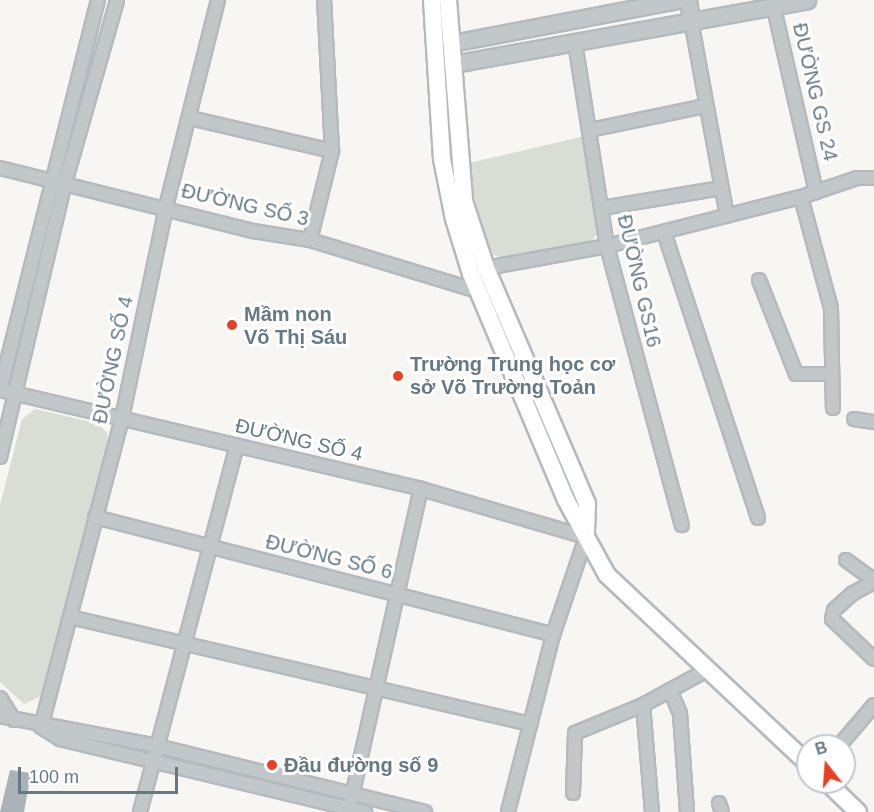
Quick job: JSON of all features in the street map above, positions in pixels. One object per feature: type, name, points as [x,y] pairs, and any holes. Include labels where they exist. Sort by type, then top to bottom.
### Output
[{"type":"main road","points":[[432,0],[444,44]]},
{"type":"main road","points":[[448,0],[444,44],[445,177],[478,271],[587,504],[586,537]]},
{"type":"main road","points":[[478,271],[478,291],[566,500],[607,575],[796,752]]},
{"type":"main road","points":[[839,794],[858,812]]},
{"type":"street","points":[[0,390],[98,0]]},
{"type":"street","points":[[0,457],[65,183],[117,0]]},
{"type":"street","name":"ĐƯỜNG SỐ 4","points":[[41,727],[122,418],[166,207],[218,0]]},
{"type":"street","points":[[310,240],[332,151],[324,0]]},
{"type":"street","points":[[444,44],[677,0]]},
{"type":"street","points":[[688,0],[705,106],[727,216]]},
{"type":"street","points":[[445,66],[692,20],[772,2],[807,0]]},
{"type":"street","name":"ĐƯỜNG GS 24","points":[[772,2],[816,192]]},
{"type":"street","points":[[571,20],[575,42]]},
{"type":"street","name":"ĐƯỜNG GS16","points":[[575,42],[607,246],[682,525]]},
{"type":"street","points":[[590,130],[705,106]]},
{"type":"street","points":[[190,118],[332,151]]},
{"type":"street","name":"ĐƯỜNG SỐ 3","points":[[0,168],[166,207],[253,231],[310,240],[478,291]]},
{"type":"street","points":[[478,271],[607,246],[801,197],[857,178],[874,178]]},
{"type":"street","points":[[602,208],[721,188]]},
{"type":"street","points":[[801,197],[831,308],[833,408]]},
{"type":"street","points":[[664,232],[758,518]]},
{"type":"street","points":[[759,280],[796,374],[832,374]]},
{"type":"street","name":"ĐƯỜNG SỐ 4","points":[[0,390],[421,489],[586,537]]},
{"type":"street","points":[[854,419],[874,422]]},
{"type":"street","points":[[140,812],[152,763],[187,646],[237,446]]},
{"type":"street","points":[[348,810],[399,594],[421,489]]},
{"type":"street","name":"ĐƯỜNG SỐ 6","points":[[95,517],[553,635]]},
{"type":"street","points":[[508,812],[553,635],[586,537]]},
{"type":"street","points":[[846,560],[874,581],[853,593],[834,610],[832,619],[874,659]]},
{"type":"street","points":[[70,617],[376,691],[531,723]]},
{"type":"street","points":[[573,793],[578,730],[643,705],[709,669]]},
{"type":"street","points":[[670,690],[680,714],[687,812]]},
{"type":"street","points":[[0,698],[14,720]]},
{"type":"street","points":[[643,705],[652,812]]},
{"type":"street","points":[[849,734],[874,705]]},
{"type":"street","points":[[0,716],[41,727],[60,739],[348,810],[365,812]]},
{"type":"street","points":[[41,727],[63,725],[425,812]]},
{"type":"shaded area","points":[[585,136],[601,229],[588,246],[509,260],[490,254],[465,164]]},
{"type":"shaded area","points":[[35,409],[96,423],[107,432],[108,441],[41,696],[24,704],[0,682],[0,505],[22,419]]},
{"type":"building","points":[[10,770],[31,773],[24,812],[0,812]]},
{"type":"place","name":"Mầm non Võ Thị Sáu","points":[[232,325]]},
{"type":"place","name":"Trường Trung học cơ sở Võ Trường Toản","points":[[398,376]]},
{"type":"place","name":"Đầu đường số 9","points":[[272,765]]}]
